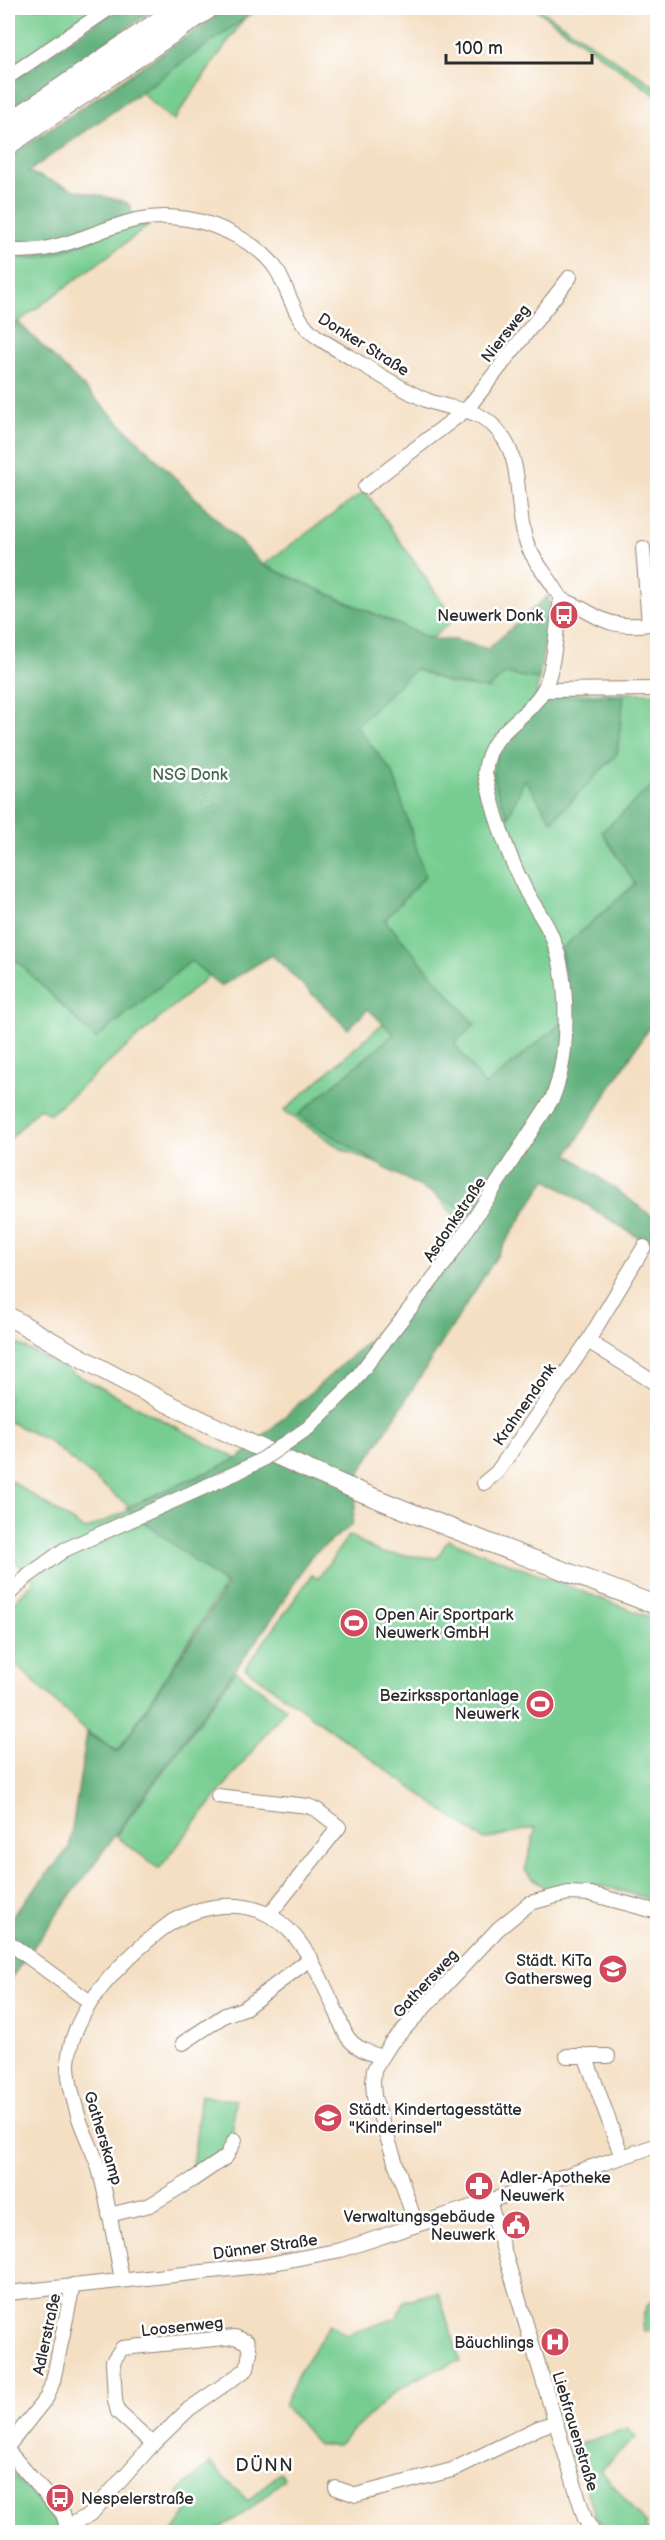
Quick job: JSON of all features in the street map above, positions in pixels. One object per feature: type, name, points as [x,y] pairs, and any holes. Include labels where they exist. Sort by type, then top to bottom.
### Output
[{"type":"highway","points":[[8,125],[180,8]]},
{"type":"highway","points":[[8,144],[208,8]]},
{"type":"main road","points":[[8,1316],[149,1394],[248,1443],[346,1486],[657,1606]]},
{"type":"street","points":[[8,77],[110,8]]},
{"type":"street","name":"Donker Straße","points":[[8,251],[31,251],[58,246],[111,226],[146,218],[170,217],[212,225],[231,233],[266,258],[278,272],[297,314],[315,336],[400,387],[428,400],[467,409],[482,417],[505,440],[512,455],[522,527],[527,544],[561,599]]},
{"type":"street","name":"Niersweg","points":[[467,409],[570,277]]},
{"type":"street","points":[[365,487],[467,409]]},
{"type":"street","points":[[643,548],[649,624],[628,627],[613,625],[561,599],[544,690],[657,689]]},
{"type":"street","name":"Asdonkstraße","points":[[8,1595],[28,1576],[64,1550],[237,1472],[270,1454],[308,1428],[350,1386],[446,1262],[552,1099],[557,1087],[563,1054],[564,1011],[559,959],[545,921],[528,894],[515,866],[485,773],[486,758],[491,746],[544,690]]},
{"type":"street","name":"Krahnendonk","points":[[484,1484],[497,1472],[588,1341],[644,1247]]},
{"type":"street","points":[[588,1341],[657,1385]]},
{"type":"street","points":[[218,1796],[308,1806],[339,1827],[269,1915]]},
{"type":"street","name":"Gathersweg","points":[[416,2225],[374,2097],[374,2076],[381,2057],[498,1929],[530,1903],[568,1893],[591,1894],[657,1912]]},
{"type":"street","name":"Gatherskamp","points":[[122,2279],[99,2171],[76,2111],[68,2064],[72,2042],[90,2002],[142,1946],[182,1916],[214,1906],[230,1905],[249,1908],[269,1915],[284,1926],[311,1958],[349,2039],[363,2050],[381,2057]]},
{"type":"street","points":[[8,1942],[90,2002]]},
{"type":"street","points":[[183,2043],[225,2015],[245,2008],[311,1958]]},
{"type":"street","points":[[585,2055],[622,2157]]},
{"type":"street","points":[[567,2056],[608,2056]]},
{"type":"street","points":[[109,2215],[150,2205],[192,2181],[226,2157],[235,2140]]},
{"type":"street","name":"Dünner Straße","points":[[8,2293],[258,2266],[314,2256],[416,2225],[657,2145]]},
{"type":"street","name":"Liebfrauenstraße","points":[[489,2201],[585,2519],[593,2532]]},
{"type":"street","name":"Adlerstraße","points":[[8,2446],[47,2397],[53,2381],[73,2285]]},
{"type":"street","name":"Loosenweg","points":[[68,2531],[91,2514],[153,2444],[189,2409],[247,2369],[250,2352],[247,2342],[235,2337],[119,2350],[113,2361],[114,2400],[118,2412],[153,2444]]},
{"type":"street","points":[[336,2488],[356,2495],[452,2470],[555,2422]]},
{"type":"street","points":[[8,2451],[63,2514],[68,2531]]},
{"type":"green space","points":[[8,8],[100,8],[8,73]]},
{"type":"green space","points":[[116,8],[157,8],[8,109],[8,84]]},
{"type":"green space","points":[[228,8],[259,8],[28,172],[76,190],[126,202],[131,207],[131,212],[150,225],[117,230],[48,256],[21,258],[8,256],[8,158]]},
{"type":"green space","points":[[534,8],[538,8],[657,88],[657,96]]},
{"type":"green space","points":[[245,17],[173,121],[141,92]]},
{"type":"green space","points":[[150,225],[8,331],[8,256],[115,230]]},
{"type":"green space","name":"NSG Donk","points":[[18,322],[263,565],[431,639],[454,640],[488,649],[549,595],[550,608],[539,679],[505,674],[488,689],[449,683],[415,669],[356,726],[393,773],[425,876],[385,920],[475,1025],[454,1043],[485,1086],[563,1022],[572,1022],[572,1001],[560,950],[635,884],[602,832],[657,781],[657,1015],[568,1154],[657,1220],[658,1250],[546,1179],[361,1470],[352,1525],[311,1556],[274,1616],[8,1982],[8,1921],[69,1848],[87,1733],[118,1752],[227,1586],[126,1508],[239,1458],[370,1339],[421,1282],[474,1215],[385,1168],[298,1115],[394,1034],[368,1009],[348,1029],[272,955],[221,986],[191,961],[96,1039],[8,952],[8,331]]},
{"type":"green space","name":"NSG Donk","points":[[8,368],[368,654],[445,679],[505,674],[539,679],[536,693],[657,693],[657,949],[474,1232],[462,1224],[436,1195],[441,1190],[342,1149],[284,1111],[389,1018],[265,941],[212,970],[207,977],[50,1114],[39,1108],[8,1141]]},
{"type":"green space","points":[[365,491],[454,619],[431,639],[263,565]]},
{"type":"green space","points":[[624,696],[617,754],[552,821],[525,779],[508,818],[495,783],[496,759],[506,736],[535,697]]},
{"type":"green space","points":[[8,1339],[239,1460],[228,1580],[118,1751],[87,1732],[8,1657],[8,1608],[35,1580],[8,1555],[8,1479],[85,1530],[132,1509],[47,1440],[8,1421]]},
{"type":"green space","name":"Bezirkssportanlage Neuwerk","points":[[349,1535],[380,1553],[437,1558],[448,1540],[657,1620],[657,1902],[603,1886],[576,1885],[546,1889],[525,1871],[536,1827],[484,1840],[245,1668],[312,1575],[318,1578]]},
{"type":"green space","points":[[236,1671],[286,1708],[159,1869],[116,1836]]},
{"type":"green space","points":[[201,2094],[212,2098],[235,2100],[233,2128],[224,2150],[192,2170]]},
{"type":"green space","points":[[438,2292],[461,2362],[455,2362],[417,2378],[391,2395],[338,2445],[318,2445],[284,2405],[299,2372],[330,2324],[346,2335],[397,2318],[404,2301]]},
{"type":"green space","points":[[657,2297],[657,2331],[644,2331],[644,2312]]},
{"type":"green space","points":[[628,2428],[636,2438],[600,2470],[647,2524],[645,2527],[649,2532],[609,2532],[596,2518],[573,2446]]},
{"type":"green space","points":[[210,2463],[248,2501],[279,2473],[284,2479],[248,2511],[213,2532],[173,2532],[187,2512],[178,2492]]},
{"type":"green space","points":[[10,2470],[59,2526],[57,2532],[8,2532],[8,2473]]},
{"type":"place","name":"Neuwerk Donk","points":[[564,615]]},
{"type":"place","name":"Open Air Sportpark Neuwerk GmbH","points":[[354,1623]]},
{"type":"place","name":"Bezirkssportanlage Neuwerk","points":[[540,1704]]},
{"type":"place","name":"Städt. KiTa Gathersweg","points":[[613,1969]]},
{"type":"place","name":"Städt. Kindertagesstätte \"Kinderinsel\"","points":[[328,2118]]},
{"type":"place","name":"Adler-Apotheke Neuwerk","points":[[479,2186]]},
{"type":"place","name":"Verwaltungsgebäude Neuwerk","points":[[516,2225]]},
{"type":"place","name":"Bäuchlings","points":[[555,2342]]},
{"type":"place","name":"Nespelerstraße","points":[[60,2498]]},
{"type":"district","name":"DÜNN","points":[[265,2465]]}]
